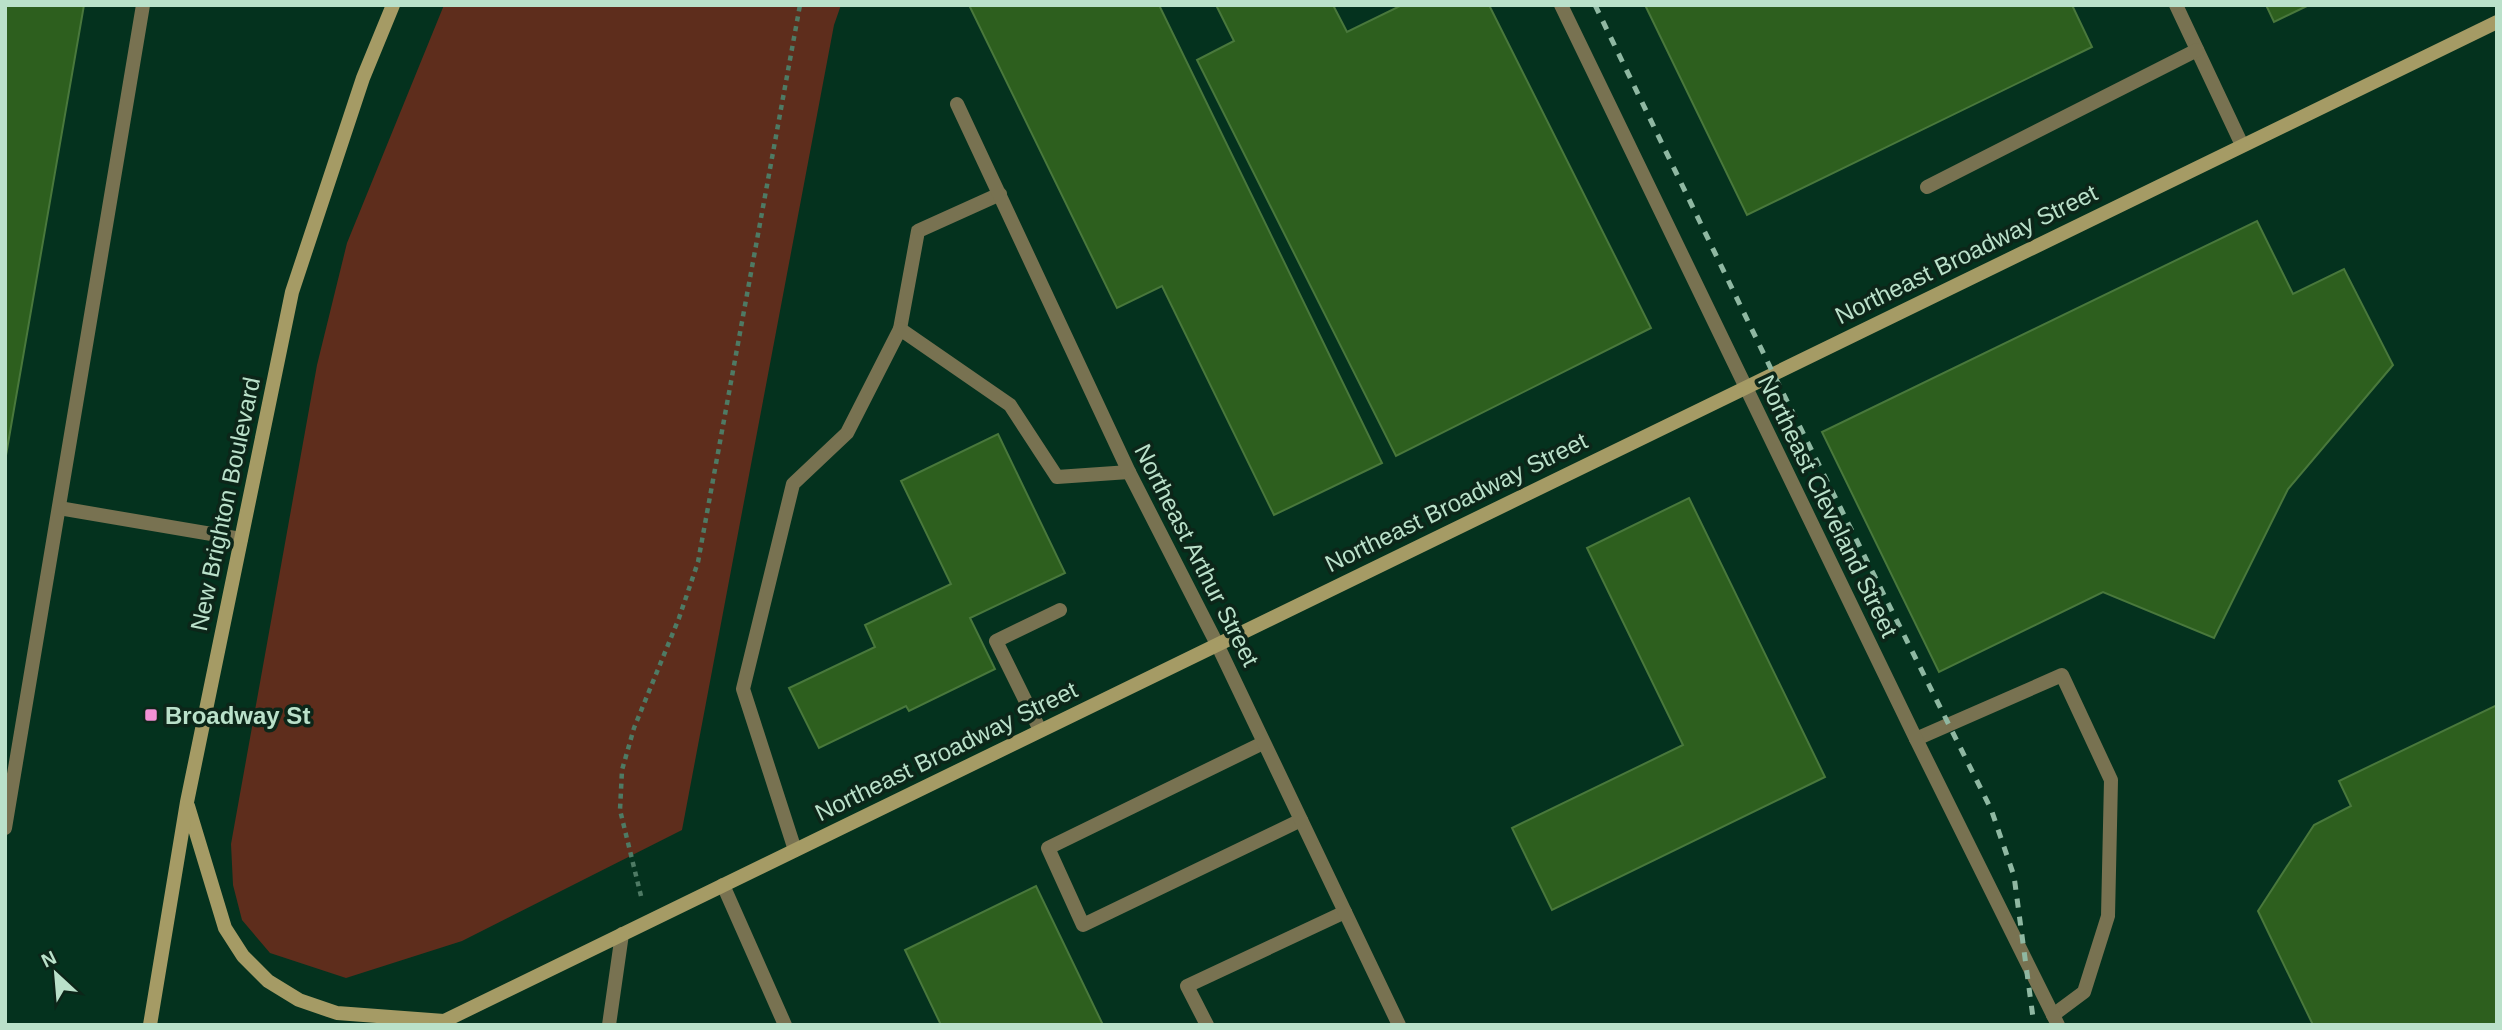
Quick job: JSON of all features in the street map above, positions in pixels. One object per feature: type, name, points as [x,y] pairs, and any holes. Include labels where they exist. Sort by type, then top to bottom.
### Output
[{"type":"main road","name":"New Brighton Boulevard","points":[[150,1025],[187,802],[292,292],[363,78],[393,5]]},
{"type":"main road","name":"Northeast Broadway Street","points":[[440,1023],[2497,22]]},
{"type":"main road","points":[[187,802],[225,928],[243,956],[268,981],[299,1000],[337,1013],[440,1023]]},
{"type":"street","points":[[5,828],[143,5]]},
{"type":"street","name":"Northeast Cleveland Street","points":[[1561,5],[2055,1020]]},
{"type":"street","points":[[2176,5],[2242,145]]},
{"type":"street","points":[[1927,187],[2197,50]]},
{"type":"street","name":"Northeast Arthur Street","points":[[957,104],[1129,472],[1217,644],[1399,1025]]},
{"type":"street","points":[[794,850],[743,689],[793,484],[847,433],[900,329],[918,231],[1000,194]]},
{"type":"street","points":[[900,329],[1010,405],[1057,477],[1129,472]]},
{"type":"street","points":[[59,508],[241,539]]},
{"type":"street","points":[[1040,730],[996,641],[1060,610]]},
{"type":"street","points":[[1916,739],[2062,675],[2111,780],[2108,916],[2084,992],[2055,1020]]},
{"type":"street","points":[[1263,743],[1048,848],[1083,925],[1301,820]]},
{"type":"street","points":[[723,885],[785,1025]]},
{"type":"street","points":[[1207,1025],[1187,986],[1345,912]]},
{"type":"street","points":[[609,1025],[622,934]]},
{"type":"path","points":[[632,862],[620,810],[622,770],[634,728],[679,618],[698,562],[800,5]]},
{"type":"shaded area","points":[[444,5],[841,5],[834,25],[682,830],[462,941],[346,978],[270,953],[242,920],[233,885],[231,844],[317,365],[347,243]]},
{"type":"building","points":[[5,5],[84,5],[5,461]]},
{"type":"building","points":[[969,5],[1159,5],[1382,463],[1274,515],[1162,286],[1117,308]]},
{"type":"building","points":[[1216,5],[1333,5],[1347,32],[1402,5],[1489,5],[1651,328],[1396,456],[1197,60],[1234,41]]},
{"type":"building","points":[[1645,5],[2072,5],[2092,47],[1747,215]]},
{"type":"building","points":[[2266,5],[2309,5],[2274,22]]},
{"type":"building","points":[[2257,221],[2293,294],[2344,269],[2393,365],[2288,489],[2214,638],[2103,592],[1939,672],[1822,432]]},
{"type":"building","points":[[998,434],[1065,573],[970,618],[995,669],[909,711],[906,706],[819,748],[789,688],[875,647],[865,625],[951,584],[901,481]]},
{"type":"building","points":[[1689,498],[1825,777],[1552,910],[1512,828],[1683,745],[1587,548]]},
{"type":"building","points":[[2497,705],[2497,1025],[2313,1025],[2258,911],[2314,825],[2351,806],[2339,781]]},
{"type":"building","points":[[1036,886],[1103,1025],[941,1025],[905,950]]},
{"type":"railway","points":[[1595,5],[1773,373],[1991,809],[2014,876],[2034,1025]]},
{"type":"place","name":"Broadway St","points":[[151,715]]}]
